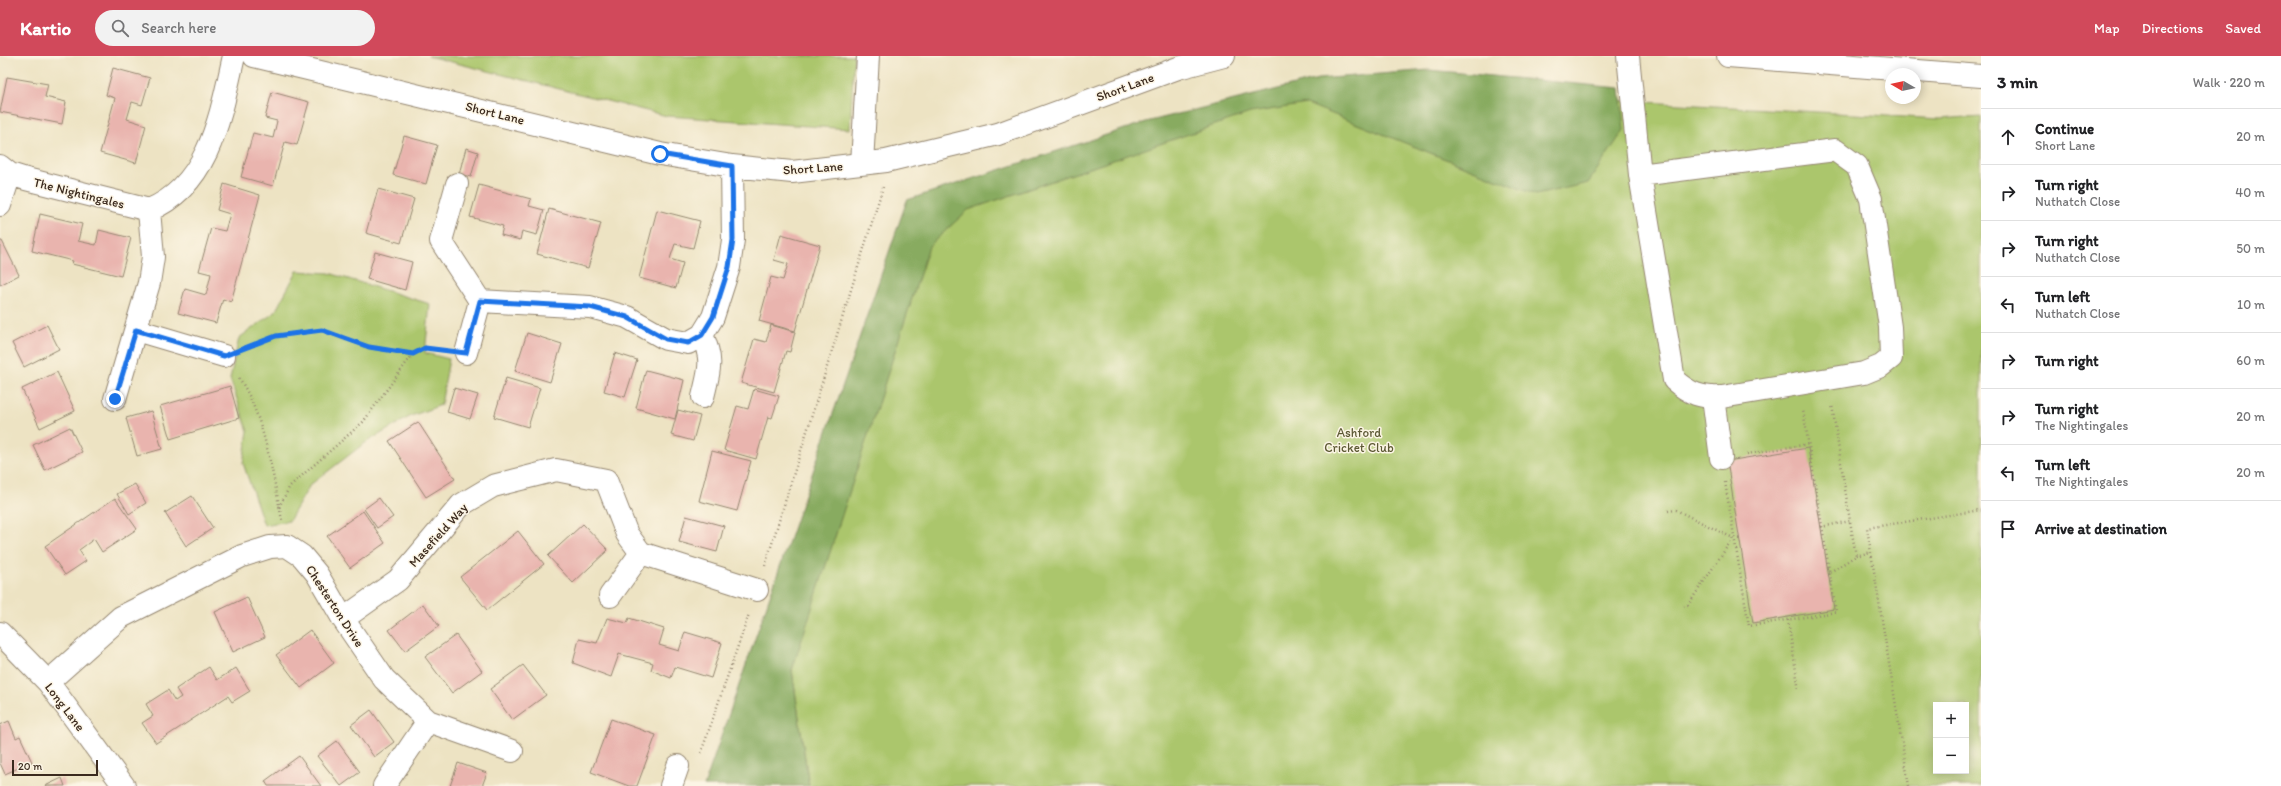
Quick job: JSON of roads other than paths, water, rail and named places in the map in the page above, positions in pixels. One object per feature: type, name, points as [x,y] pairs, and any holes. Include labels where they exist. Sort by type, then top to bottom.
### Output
[{"type":"street","points":[[115,399],[149,283],[153,257],[149,210],[161,205],[178,192],[204,160],[218,125],[234,56]]},
{"type":"street","name":"Short Lane","points":[[254,56],[660,154],[732,166],[792,172],[886,161],[998,134],[1178,68],[1224,56]]},
{"type":"street","points":[[862,164],[868,56]]},
{"type":"street","points":[[1628,56],[1640,175],[1674,380],[1688,392],[1701,397],[1713,397],[1864,373],[1881,366],[1891,358],[1890,326],[1870,199],[1857,166],[1835,150],[1640,175]]},
{"type":"street","points":[[1728,56],[1981,76]]},
{"type":"street","points":[[480,301],[590,307],[627,317],[666,339],[688,343],[702,335],[713,317],[729,267],[733,240],[732,166]]},
{"type":"street","name":"The Nightingales","points":[[0,205],[5,170],[149,210]]},
{"type":"street","points":[[457,184],[441,240],[480,301],[466,353]]},
{"type":"street","points":[[136,330],[224,356]]},
{"type":"street","points":[[702,335],[710,352],[710,369],[703,397]]},
{"type":"street","points":[[1713,397],[1721,458]]},
{"type":"street","name":"Masefield Way","points":[[343,619],[398,580],[461,505],[493,486],[556,470],[606,480],[627,534],[641,553]]},
{"type":"street","name":"Chesterton Drive","points":[[48,682],[121,617],[242,556],[270,547],[287,546],[302,556],[317,574],[343,619],[384,679],[428,721],[512,751]]},
{"type":"street","points":[[610,596],[641,553],[757,590]]},
{"type":"street","name":"Long Lane","points":[[0,633],[48,682],[124,786]]},
{"type":"street","points":[[384,786],[428,721]]},
{"type":"park label","name":"Ashford Cricket Club","points":[[1359,440]]}]
